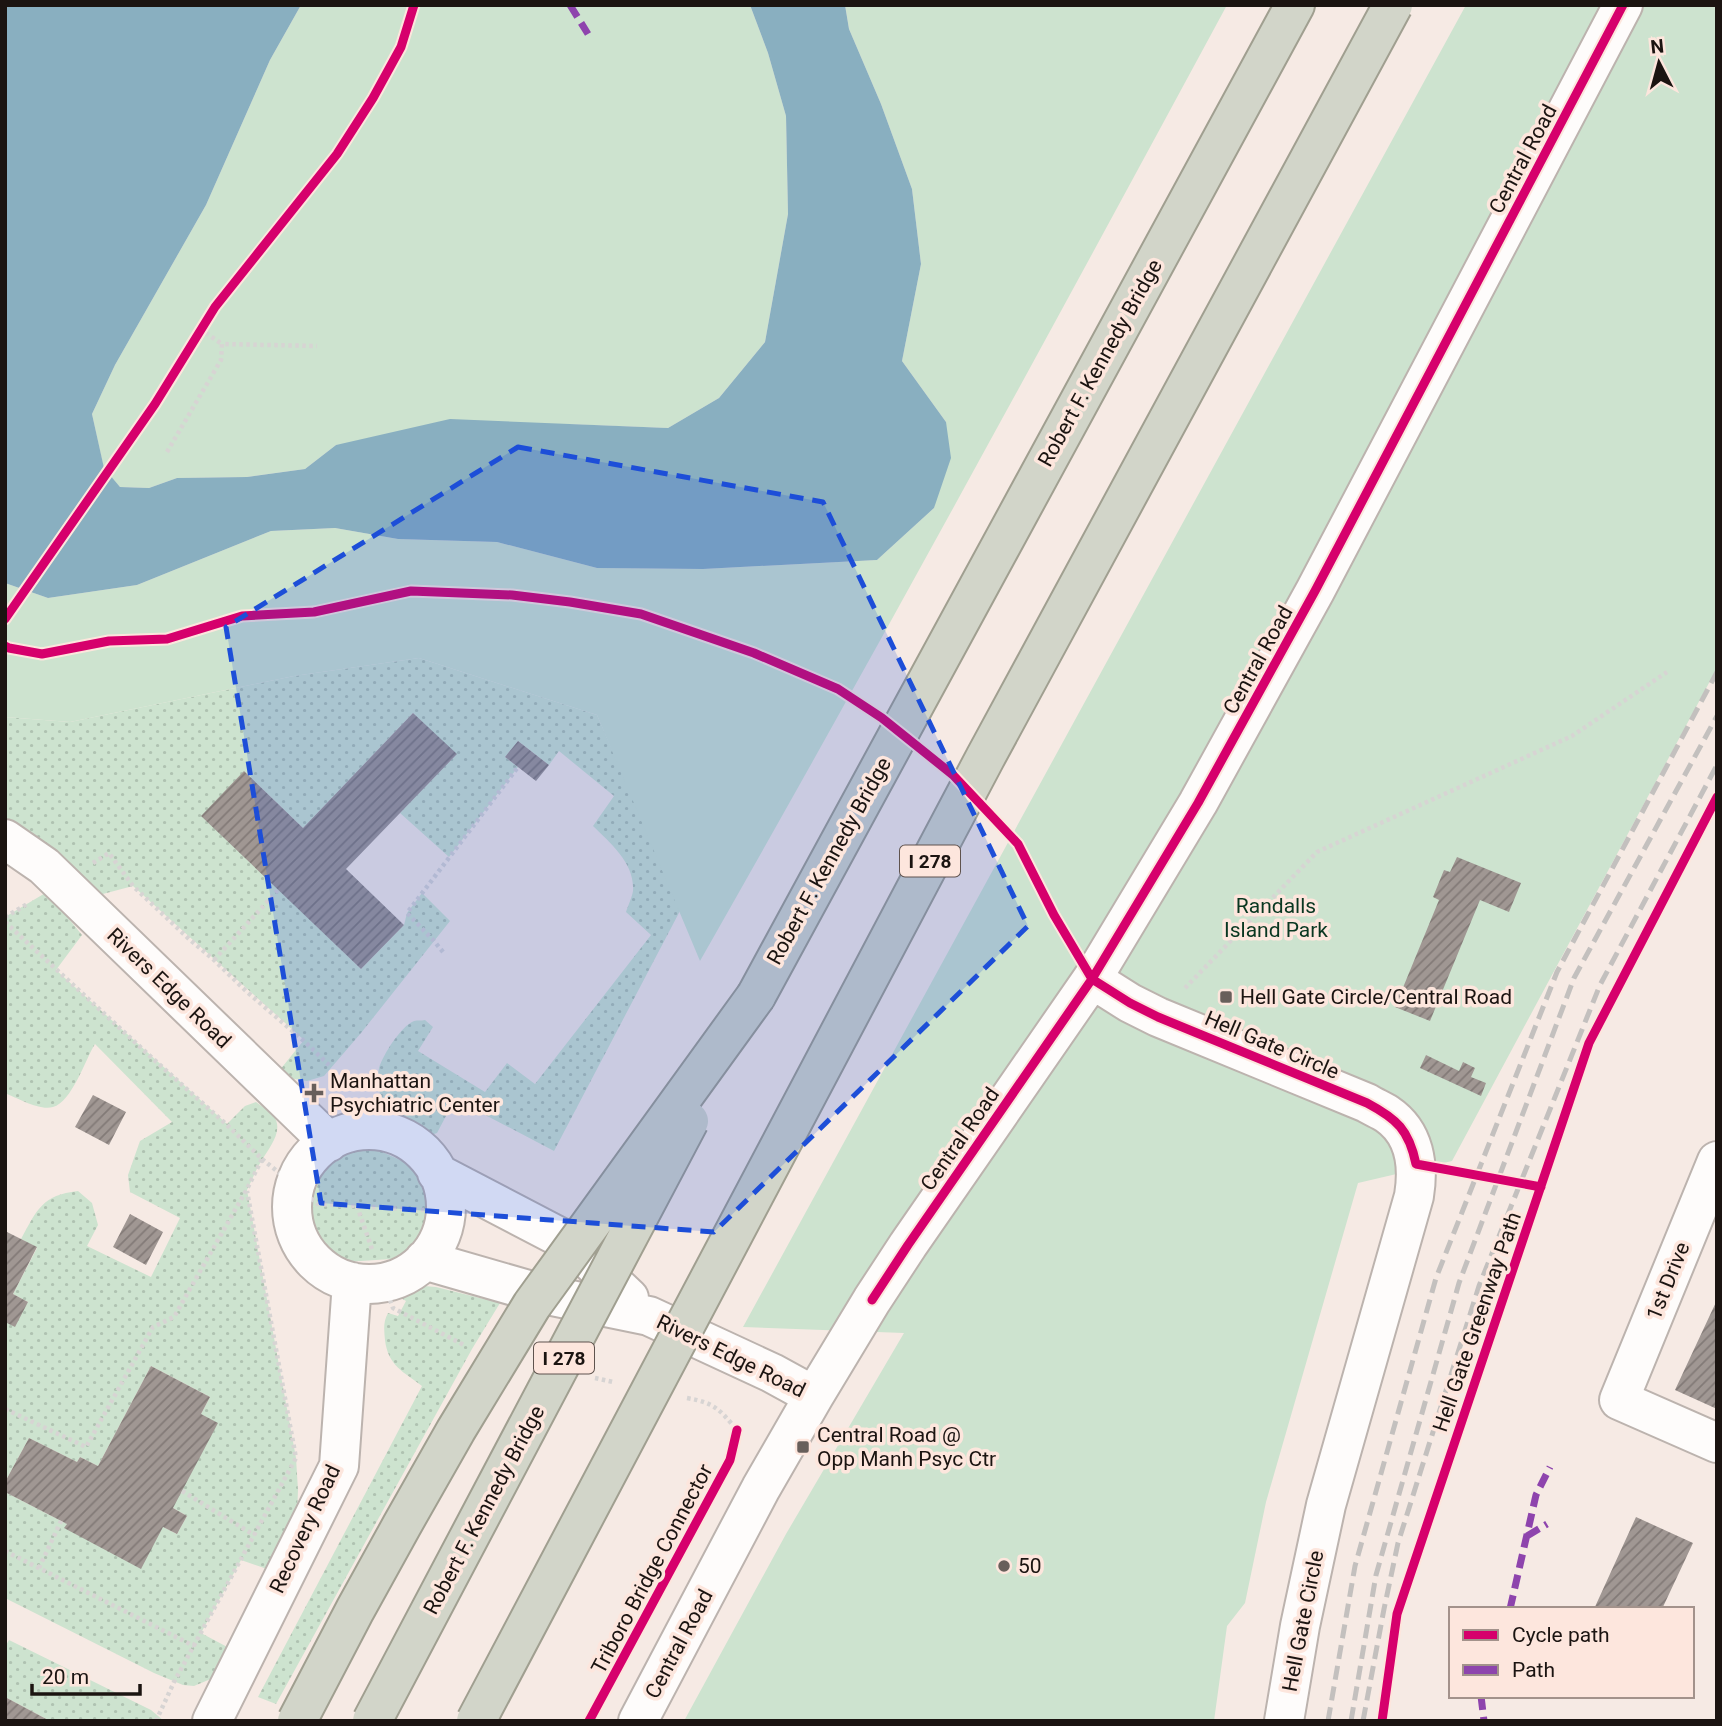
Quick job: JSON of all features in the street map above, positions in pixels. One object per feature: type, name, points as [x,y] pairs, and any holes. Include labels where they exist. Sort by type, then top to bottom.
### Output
[{"type":"highway","name":"Robert F. Kennedy Bridge","points":[[372,1721],[756,996],[1295,5]]},
{"type":"highway","name":"I 278","points":[[476,1721],[966,794],[1393,5]]},
{"type":"highway","points":[[297,1721],[409,1513],[532,1305],[756,996]]},
{"type":"street","name":"Central Road","points":[[638,1721],[761,1488],[872,1300],[1092,979],[1198,803],[1266,681],[1623,5]]},
{"type":"street","name":"Rivers Edge Road","points":[[5,839],[44,866],[329,1142]]},
{"type":"street","name":"Hell Gate Circle","points":[[1092,979],[1158,1017],[1387,1113],[1400,1124],[1408,1136],[1416,1164],[1414,1196],[1326,1505],[1300,1626],[1284,1721]]},
{"type":"street","points":[[360,1131],[385,1132],[408,1141],[428,1157],[437,1172],[446,1203],[443,1228],[433,1251],[416,1269],[393,1281],[368,1285],[342,1280],[320,1268],[303,1248],[293,1224],[292,1198],[295,1186],[299,1174],[314,1153],[335,1138],[360,1131]]},
{"type":"street","name":"1st Drive","points":[[1717,1161],[1619,1401],[1717,1443]]},
{"type":"street","name":"Rivers Edge Road","points":[[437,1172],[571,1243],[649,1316]]},
{"type":"street","name":"Rivers Edge Road","points":[[424,1260],[542,1294],[649,1316],[772,1373],[814,1396]]},
{"type":"street","name":"Recovery Road","points":[[212,1721],[339,1466],[352,1282]]},
{"type":"path","points":[[200,329],[222,344],[317,346]]},
{"type":"path","points":[[167,452],[221,360],[222,344]]},
{"type":"path","points":[[1158,1017],[1317,852],[1572,736],[1667,672]]},
{"type":"path","points":[[443,952],[407,913],[517,767]]},
{"type":"path","points":[[214,960],[278,890]]},
{"type":"path","points":[[5,922],[262,1159],[318,1205],[436,1211],[445,1216]]},
{"type":"path","points":[[5,1409],[86,1447],[153,1327],[174,1317],[262,1159]]},
{"type":"path","points":[[156,1721],[174,1682],[296,1458],[247,1189]]},
{"type":"path","points":[[182,1492],[254,1535]]},
{"type":"path","points":[[39,1568],[61,1521]]},
{"type":"path","points":[[5,1550],[194,1646]]},
{"type":"highlighted area","points":[[518,447],[823,502],[1028,926],[714,1232],[321,1203],[226,627]]},
{"type":"green space","points":[[301,5],[750,5],[768,53],[786,116],[788,214],[765,342],[719,398],[668,428],[566,424],[336,445],[305,469],[247,477],[177,478],[149,488],[120,487],[104,469],[92,414],[115,365],[206,205],[270,60]]},
{"type":"green space","points":[[845,5],[1227,5],[966,485],[700,961],[597,715],[419,658],[294,676],[70,722],[5,717],[5,583],[48,598],[137,585],[271,531],[335,528],[398,539],[497,542],[597,568],[703,569],[877,560],[934,508],[946,422],[902,361],[921,264],[912,189],[881,104],[849,29]]},
{"type":"green space","name":"Randalls Island Park","points":[[1466,5],[1717,5],[1717,668],[1452,1161],[1358,1183],[1266,1502],[1245,1603],[1227,1626],[1214,1721],[684,1721],[786,1534],[904,1333],[743,1327]]},
{"type":"green space","points":[[419,658],[597,715],[681,909],[554,1151],[455,1099],[437,1133],[428,1136],[392,1116],[384,1106],[378,1077],[381,1062],[398,1035],[414,1021],[425,1020],[433,1027],[418,1051],[485,1092],[507,1063],[535,1084],[651,935],[626,912],[633,891],[633,881],[626,863],[593,826],[614,796],[559,751],[549,765],[518,741],[505,757],[518,767],[449,857],[400,813],[456,755],[413,713],[303,828],[245,772],[202,816],[361,969],[404,925],[407,913],[422,893],[450,921],[324,1076],[307,1081],[289,1078],[279,1071],[304,1040],[133,886],[99,895],[5,819],[5,717],[70,722],[294,676]]},
{"type":"green space","points":[[47,892],[82,935],[56,970],[227,1124],[245,1106],[256,1102],[271,1113],[276,1121],[275,1139],[247,1190],[296,1458],[297,1517],[270,1570],[241,1560],[201,1633],[231,1649],[213,1678],[194,1686],[183,1685],[154,1673],[5,1598],[5,1492],[67,1524],[65,1528],[163,1527],[177,1534],[187,1516],[173,1508],[201,1414],[210,1397],[151,1366],[98,1466],[80,1457],[77,1462],[29,1438],[5,1482],[5,1322],[28,1302],[13,1294],[37,1248],[21,1239],[37,1212],[48,1200],[78,1191],[92,1203],[98,1225],[87,1246],[151,1277],[180,1218],[130,1192],[128,1175],[140,1141],[172,1122],[95,1044],[72,1089],[60,1104],[42,1107],[5,1093],[5,917]]},
{"type":"green space","points":[[354,1144],[376,1149],[424,1171],[434,1185],[435,1225],[430,1235],[420,1245],[391,1259],[346,1262],[331,1258],[310,1238],[303,1222],[302,1209],[311,1181],[321,1162],[335,1151]]},
{"type":"green space","points":[[424,1286],[500,1303],[276,1704],[258,1697],[422,1386],[393,1362],[387,1349],[384,1326],[388,1313],[398,1316],[406,1301],[399,1297],[414,1287]]},
{"type":"green space","points":[[9,1640],[151,1710],[164,1721],[50,1721],[5,1697],[5,1647]]},
{"type":"water","points":[[5,5],[301,5],[270,60],[206,205],[115,365],[92,414],[104,468],[120,487],[149,488],[177,478],[247,477],[305,469],[336,445],[450,419],[668,428],[719,398],[765,342],[788,214],[786,116],[768,53],[750,5],[845,5],[849,29],[881,104],[912,189],[921,264],[902,361],[946,422],[951,458],[934,508],[877,560],[703,569],[597,568],[497,542],[398,539],[335,528],[271,531],[137,585],[48,598],[5,583]]},
{"type":"building","points":[[413,713],[457,754],[346,869],[404,925],[361,969],[201,816],[244,771],[303,828]]},
{"type":"building","points":[[518,741],[549,765],[536,781],[505,757]]},
{"type":"building","points":[[1457,857],[1521,883],[1509,912],[1480,900],[1430,1021],[1395,1007],[1398,1000],[1393,998],[1397,988],[1402,990],[1439,900],[1433,897],[1444,870],[1450,872]]},
{"type":"building","points":[[1426,1055],[1459,1071],[1463,1062],[1475,1068],[1471,1077],[1486,1083],[1481,1096],[1420,1068]]},
{"type":"building","points":[[93,1095],[126,1112],[109,1145],[75,1127]]},
{"type":"building","points":[[130,1214],[163,1232],[146,1265],[113,1247]]},
{"type":"building","points":[[5,1231],[37,1247],[13,1294],[28,1302],[15,1327],[5,1322]]},
{"type":"building","points":[[1717,1300],[1717,1409],[1675,1390]]},
{"type":"building","points":[[151,1366],[210,1397],[201,1414],[218,1423],[173,1508],[187,1516],[177,1534],[163,1527],[141,1569],[64,1528],[67,1524],[5,1492],[5,1482],[29,1438],[77,1462],[80,1457],[98,1466]]},
{"type":"building","points":[[1636,1517],[1693,1543],[1663,1607],[1595,1607]]},
{"type":"building","points":[[5,1697],[50,1721],[5,1721]]},
{"type":"railway","points":[[1328,1721],[1355,1566],[1436,1278],[1557,972],[1717,672]]},
{"type":"railway","points":[[1351,1721],[1376,1575],[1459,1283],[1574,978],[1717,716]]},
{"type":"railway","points":[[1363,1721],[1398,1543],[1479,1286],[1600,985],[1717,765]]},
{"type":"marked path","points":[[570,5],[588,34]]},
{"type":"marked path","points":[[1510,1607],[1536,1495],[1550,1467]]},
{"type":"marked path","points":[[1527,1536],[1547,1524]]},
{"type":"marked path","points":[[1481,1698],[1484,1721]]},
{"type":"cycle path","points":[[5,619],[155,404],[215,307],[337,154],[373,98],[401,47],[414,5]]},
{"type":"cycle path","points":[[872,1300],[1092,979],[1198,803],[1315,591],[1623,5]]},
{"type":"cycle path","points":[[5,646],[42,654],[109,641],[167,639],[242,616],[314,612],[411,591],[512,595],[641,614],[754,653],[838,689],[882,718],[953,775],[1018,844],[1054,915],[1092,979],[1158,1017],[1367,1103],[1394,1120],[1400,1127],[1410,1142],[1416,1164],[1541,1187]]},
{"type":"cycle path","name":"Hell Gate Greenway Path","points":[[1382,1721],[1397,1614],[1589,1043],[1717,797]]},
{"type":"cycle path","name":"Triboro Bridge Connector","points":[[589,1721],[730,1460],[737,1430]]},
{"type":"place","name":"Hell Gate Circle/Central Road","points":[[1226,997]]},
{"type":"place","name":"Manhattan Psychiatric Center","points":[[314,1093]]},
{"type":"place","name":"Central Road @ Opp Manh Psyc Ctr","points":[[803,1447]]},
{"type":"place","name":"50","points":[[1004,1566]]}]
